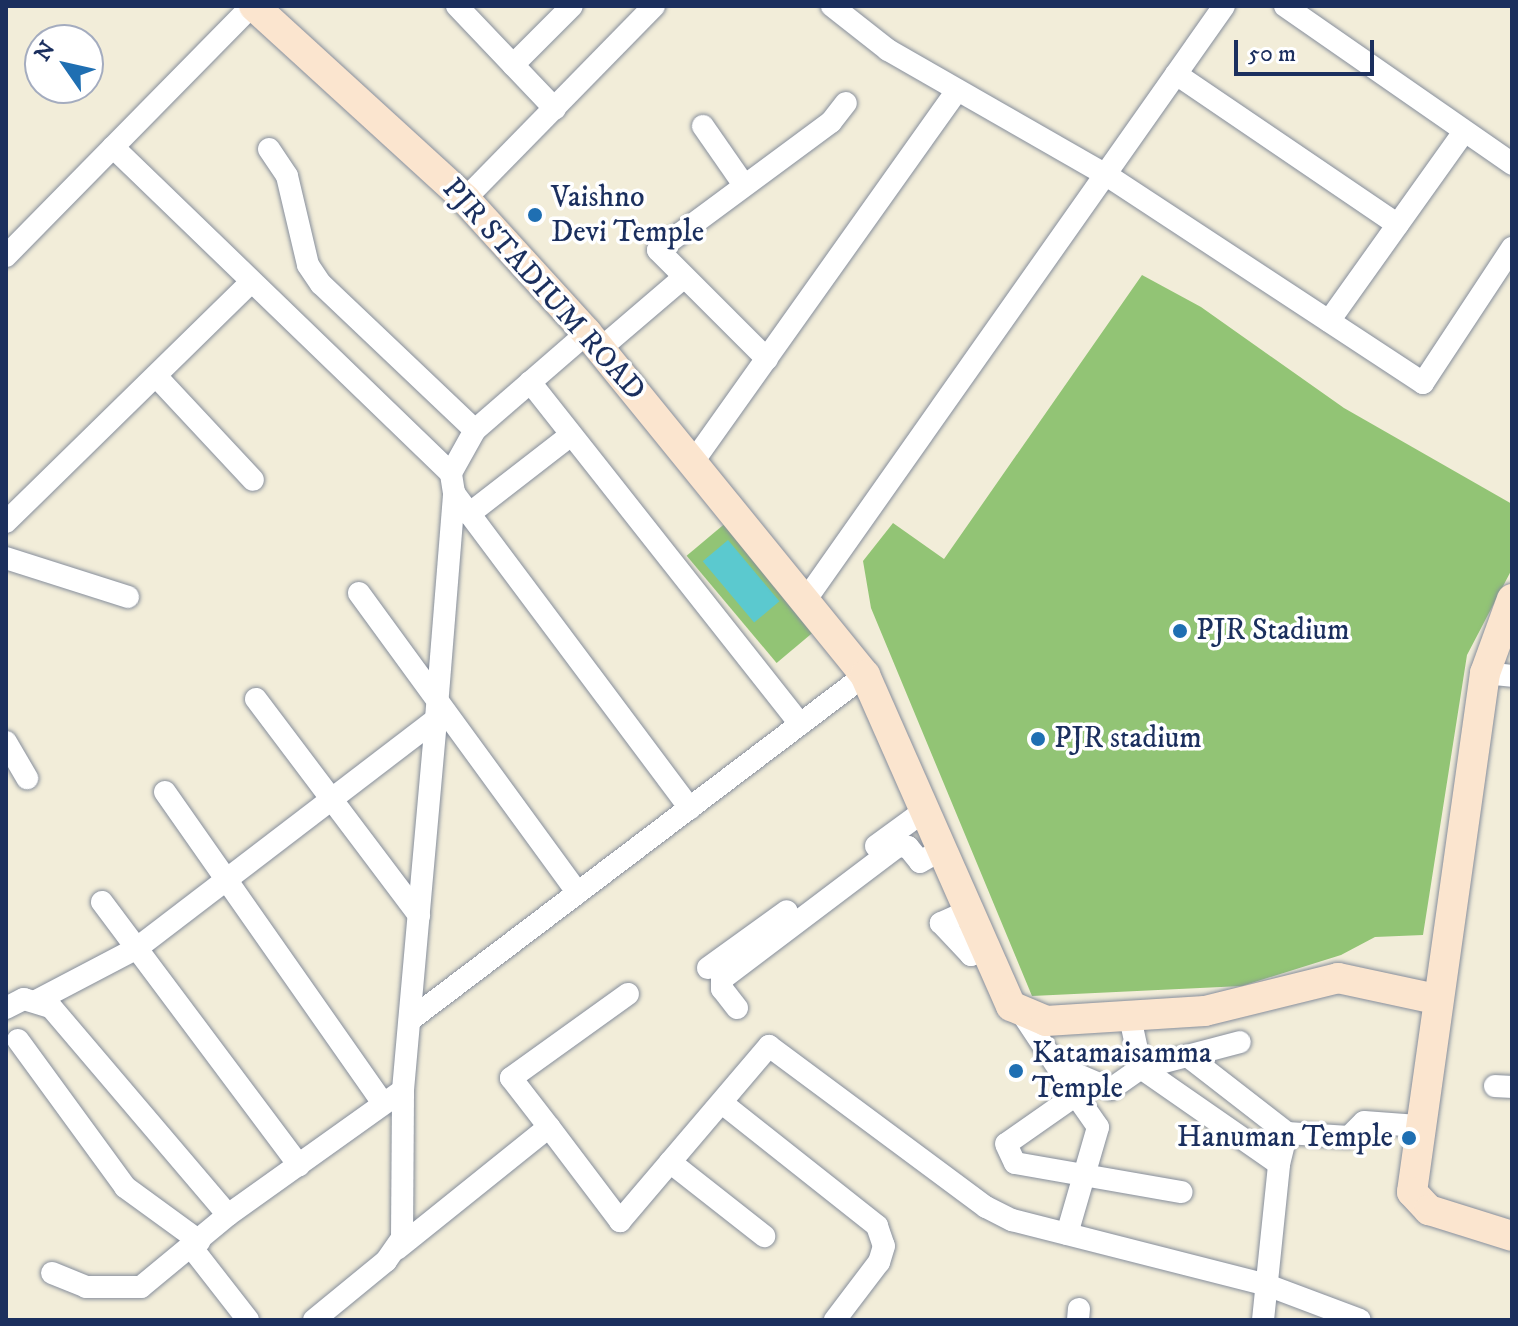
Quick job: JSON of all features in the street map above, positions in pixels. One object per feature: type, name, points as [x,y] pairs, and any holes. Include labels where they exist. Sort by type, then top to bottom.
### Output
[{"type":"street","points":[[6,256],[253,6]]},
{"type":"street","name":"PJR STADIUM ROAD","points":[[253,6],[465,199],[594,341],[807,598],[865,675],[984,948],[1011,1006],[1023,1015]]},
{"type":"street","points":[[513,65],[572,6]]},
{"type":"street","points":[[465,199],[654,6]]},
{"type":"street","points":[[807,598],[1108,176],[1224,6]]},
{"type":"street","points":[[1285,6],[1463,133],[1512,164]]},
{"type":"street","points":[[466,9],[555,109]]},
{"type":"street","points":[[845,10],[884,54],[957,90],[1108,176],[1423,383],[1512,248]]},
{"type":"street","points":[[1176,74],[1398,225]]},
{"type":"street","points":[[693,462],[957,90]]},
{"type":"street","points":[[767,359],[661,256],[662,245],[831,122],[846,103]]},
{"type":"street","points":[[703,126],[744,185]]},
{"type":"street","points":[[1329,321],[1463,133]]},
{"type":"street","points":[[113,147],[452,483],[469,514],[690,808]]},
{"type":"street","points":[[269,149],[287,176],[308,265],[321,284],[475,430]]},
{"type":"street","points":[[397,1249],[403,1228],[403,1090],[452,483],[475,430],[530,382],[683,278]]},
{"type":"street","points":[[6,522],[251,282]]},
{"type":"street","points":[[156,376],[253,480]]},
{"type":"street","points":[[530,382],[800,724]]},
{"type":"street","points":[[469,514],[571,435]]},
{"type":"street","points":[[6,558],[128,597]]},
{"type":"street","points":[[359,593],[436,709],[578,893]]},
{"type":"street","points":[[1512,599],[1436,999],[1412,1192],[1429,1210],[1512,1236]]},
{"type":"street","points":[[410,1020],[865,675]]},
{"type":"street","points":[[256,699],[419,915]]},
{"type":"street","points":[[6,1008],[38,1000],[137,948],[224,877],[330,798],[436,709]]},
{"type":"street","points":[[6,742],[27,778]]},
{"type":"street","points":[[165,792],[383,1103]]},
{"type":"street","points":[[708,968],[924,811]]},
{"type":"street","points":[[737,1008],[722,989],[722,979],[898,846],[908,847],[920,862],[941,850]]},
{"type":"street","points":[[102,902],[299,1165]]},
{"type":"street","points":[[1023,1015],[1046,1021],[1129,1013],[1205,1011],[1338,978],[1436,999]]},
{"type":"street","points":[[628,994],[511,1078],[620,1221],[769,1046],[986,1207],[1067,1234],[1267,1285],[1360,1320]]},
{"type":"street","points":[[38,1000],[51,1007],[228,1215]]},
{"type":"street","points":[[1129,1013],[1141,1068],[1279,1164]]},
{"type":"street","points":[[1023,1015],[1098,1127],[1067,1234]]},
{"type":"street","points":[[18,1040],[125,1187],[195,1245],[248,1320]]},
{"type":"street","points":[[1059,1067],[1111,1089],[1141,1068],[1240,1042]]},
{"type":"street","points":[[1189,1057],[1287,1133],[1349,1137],[1364,1122],[1418,1126]]},
{"type":"street","points":[[52,1273],[86,1287],[134,1290],[195,1245],[228,1215],[403,1090]]},
{"type":"street","points":[[1076,1095],[1006,1144],[1015,1163],[1181,1192]]},
{"type":"street","points":[[722,1103],[877,1226],[884,1246],[879,1262],[835,1320]]},
{"type":"street","points":[[314,1320],[549,1127]]},
{"type":"street","points":[[1263,1320],[1279,1164],[1287,1133]]},
{"type":"street","points":[[670,1162],[764,1236]]},
{"type":"green space","name":"PJR Stadium","points":[[1142,275],[1201,307],[1344,408],[1512,504],[1512,569],[1467,655],[1423,935],[1375,937],[1341,955],[1242,986],[1032,996],[871,608],[863,561],[893,523],[944,559]]},
{"type":"green space","points":[[728,521],[818,628],[777,663],[687,556]]},
{"type":"water","points":[[728,540],[779,601],[754,622],[703,561]]},
{"type":"place","name":"Vaishno Devi Temple","points":[[535,215]]},
{"type":"place","name":"PJR Stadium","points":[[1180,631]]},
{"type":"place","name":"PJR stadium","points":[[1038,739]]},
{"type":"place","name":"Katamaisamma Temple","points":[[1016,1071]]},
{"type":"place","name":"Hanuman Temple","points":[[1409,1138]]}]
